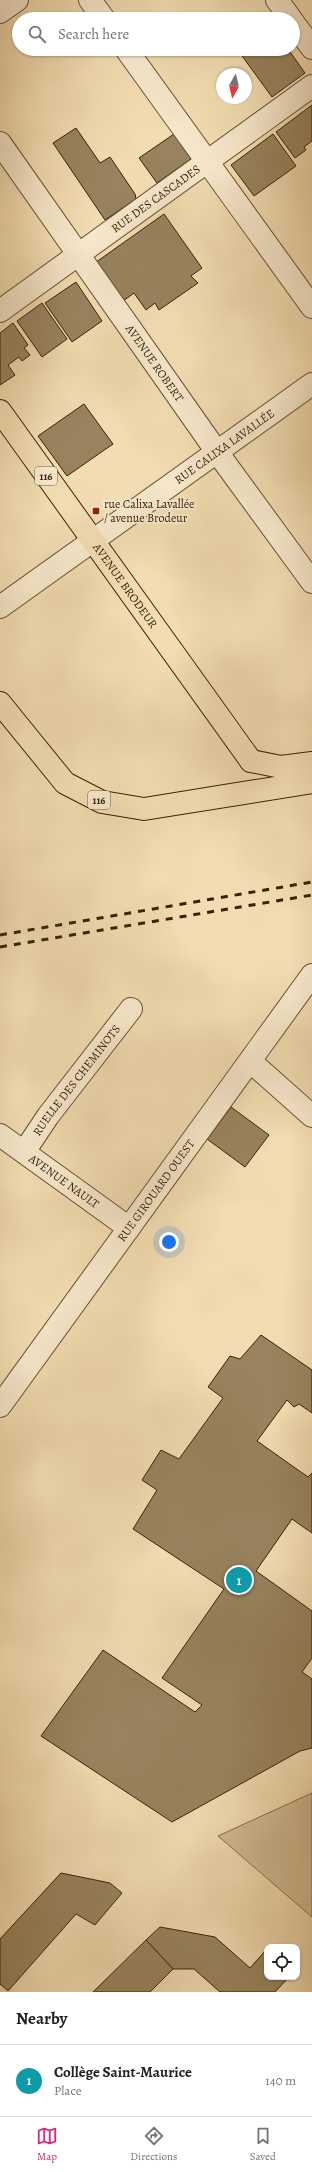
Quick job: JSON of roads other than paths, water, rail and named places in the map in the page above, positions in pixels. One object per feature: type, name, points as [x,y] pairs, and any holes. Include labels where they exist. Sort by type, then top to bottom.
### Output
[{"type":"main road","name":"AVENUE BRODEUR","points":[[0,411],[251,761]]},
{"type":"main road","name":"116","points":[[0,703],[65,783],[102,802],[144,809],[312,782]]},
{"type":"main road","points":[[237,794],[248,778],[251,761],[281,767],[312,763]]},
{"type":"street","points":[[0,12],[17,0]]},
{"type":"street","points":[[90,0],[99,12]]},
{"type":"street","points":[[277,0],[286,12]]},
{"type":"street","points":[[300,32],[312,48]]},
{"type":"street","points":[[131,56],[312,308]]},
{"type":"street","name":"RUE DES CASCADES","points":[[0,311],[312,86]]},
{"type":"street","name":"AVENUE ROBERT","points":[[0,143],[217,452],[312,582]]},
{"type":"street","name":"RUE CALIXA LAVALLÉE","points":[[0,607],[312,384]]},
{"type":"street","name":"RUE GIROUARD OUEST","points":[[0,1406],[312,975]]},
{"type":"street","name":"RUELLE DES CHEMINOTS","points":[[24,1152],[48,1116],[130,1009]]},
{"type":"street","points":[[250,1061],[312,1116]]},
{"type":"street","name":"AVENUE NAULT","points":[[0,1135],[128,1228]]},
{"type":"railway","points":[[0,935],[312,882]]},
{"type":"railway","points":[[0,947],[312,895]]},
{"type":"place","name":"rue Calixa Lavallée / avenue Brodeur","points":[[96,511]]},
{"type":"place","name":"Collège Saint-Maurice","points":[[239,1580]]}]
